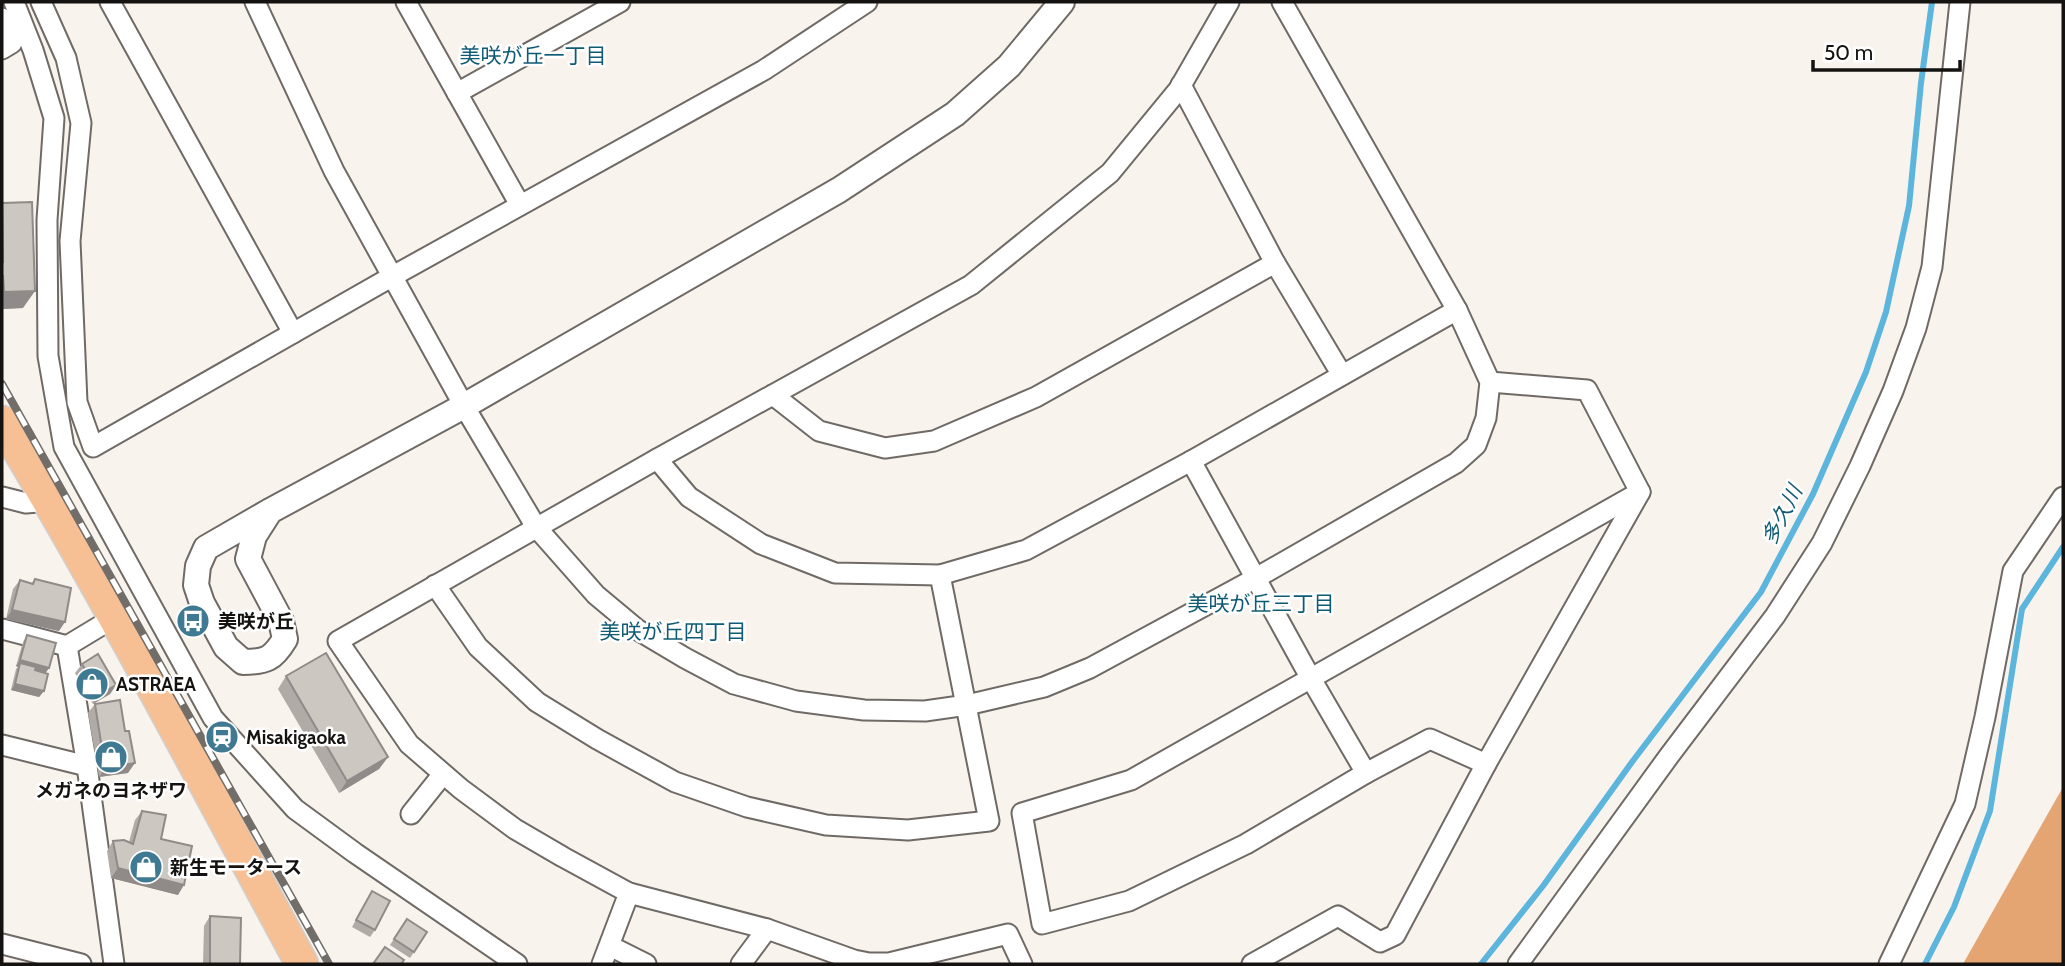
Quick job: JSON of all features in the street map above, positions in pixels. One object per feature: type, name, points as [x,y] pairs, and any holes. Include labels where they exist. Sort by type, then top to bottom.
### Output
[{"type":"highway","points":[[2,422],[115,617],[302,964]]},
{"type":"street","points":[[14,2],[33,50],[54,117],[47,220],[48,356],[64,447],[213,718],[295,809],[517,964]]},
{"type":"street","points":[[41,2],[66,58],[81,122],[70,241],[77,402],[93,447],[393,276],[764,70],[867,2]]},
{"type":"street","points":[[110,2],[293,333]]},
{"type":"street","points":[[255,2],[334,171],[464,406],[536,527],[596,595],[638,630],[734,684],[796,702],[864,710],[925,711],[967,705],[1044,687],[1090,668],[1256,578],[1456,463],[1476,444],[1486,418],[1490,382],[1457,310],[1282,2]]},
{"type":"street","points":[[406,2],[520,205]]},
{"type":"street","points":[[457,93],[620,2]]},
{"type":"street","points":[[270,511],[254,536],[248,559],[281,621],[285,639],[276,654],[259,662],[243,662],[226,647],[202,603],[196,585],[198,566],[206,548],[270,511],[464,406],[839,190],[955,114],[1009,66],[1062,2]]},
{"type":"street","points":[[1022,964],[1008,934],[890,964],[852,962],[767,929],[629,893],[515,829],[443,774],[409,744],[338,640],[971,285],[1110,173],[1181,85],[1229,2]]},
{"type":"street","points":[[1518,964],[1775,616],[1822,543],[1860,466],[1893,391],[1916,328],[1932,267],[1960,2]]},
{"type":"street","points":[[2,18],[12,43],[2,49]]},
{"type":"street","points":[[1181,85],[1275,263],[1342,375]]},
{"type":"street","points":[[773,394],[819,431],[885,447],[934,441],[1036,397],[1275,263]]},
{"type":"street","points":[[657,459],[689,497],[761,544],[835,573],[940,575],[1026,550],[1191,461],[1457,310]]},
{"type":"street","points":[[1490,382],[1587,390],[1640,492]]},
{"type":"street","points":[[1191,461],[1366,773]]},
{"type":"street","points":[[1486,764],[1430,739],[1366,773],[1246,844],[1129,901],[1042,924],[1022,813],[1131,780],[1640,492]]},
{"type":"street","points":[[1252,964],[1338,916],[1380,942],[1395,935],[1486,764],[1640,492]]},
{"type":"street","points":[[2,497],[26,503],[50,501]]},
{"type":"street","points":[[1889,964],[1965,804],[1985,717],[2012,570],[2063,497]]},
{"type":"street","points":[[435,585],[478,646],[537,702],[675,782],[747,807],[826,825],[908,831],[989,821],[940,575]]},
{"type":"street","points":[[2,629],[67,646],[115,617]]},
{"type":"street","points":[[67,646],[87,766],[114,964]]},
{"type":"street","points":[[2,745],[87,766]]},
{"type":"street","points":[[411,814],[443,774]]},
{"type":"street","points":[[602,964],[629,893]]},
{"type":"street","points":[[741,964],[767,929]]},
{"type":"street","points":[[2,944],[81,964]]},
{"type":"street","points":[[610,946],[646,964]]},
{"type":"shaded area","points":[[2063,787],[2063,964],[1963,964]]},
{"type":"building","points":[[32,202],[35,291],[4,292],[2,203]]},
{"type":"building","points":[[35,579],[71,588],[65,622],[12,610],[20,580],[33,584]]},
{"type":"building","points":[[27,635],[56,643],[49,668],[20,660]]},
{"type":"building","points":[[326,653],[388,757],[347,781],[286,676]]},
{"type":"building","points":[[98,654],[116,685],[100,694],[82,664]]},
{"type":"building","points":[[20,663],[36,667],[35,670],[48,674],[44,691],[15,684]]},
{"type":"building","name":"メガネのヨネザワ","points":[[120,700],[125,731],[129,731],[135,763],[105,768],[95,704]]},
{"type":"building","name":"新生モータース","points":[[142,811],[166,815],[161,839],[192,846],[184,885],[118,868],[113,841],[124,840],[133,844]]},
{"type":"building","points":[[372,891],[390,901],[375,930],[356,920]]},
{"type":"building","points":[[210,916],[241,918],[240,964],[210,964]]},
{"type":"building","points":[[407,919],[427,932],[414,952],[394,939]]},
{"type":"building","points":[[385,947],[404,960],[401,964],[373,964]]},
{"type":"waterway","name":"多久川","points":[[1481,964],[1543,886],[1632,762],[1761,592],[1813,494],[1866,372],[1886,312],[1909,206],[1932,2]]},
{"type":"waterway","points":[[1925,964],[1954,907],[1990,811],[2022,609],[2063,547]]},
{"type":"railway","points":[[2,384],[329,964]]},
{"type":"place","name":"美咲が丘","points":[[193,621]]},
{"type":"place","name":"ASTRAEA","points":[[92,684]]},
{"type":"place","name":"Misakigaoka","points":[[222,737]]},
{"type":"place","name":"メガネのヨネザワ","points":[[111,757]]},
{"type":"place","name":"新生モータース","points":[[146,867]]},
{"type":"district","name":"美咲が丘一丁目","points":[[533,56]]},
{"type":"district","name":"美咲が丘三丁目","points":[[1261,604]]},
{"type":"district","name":"美咲が丘四丁目","points":[[673,632]]}]
